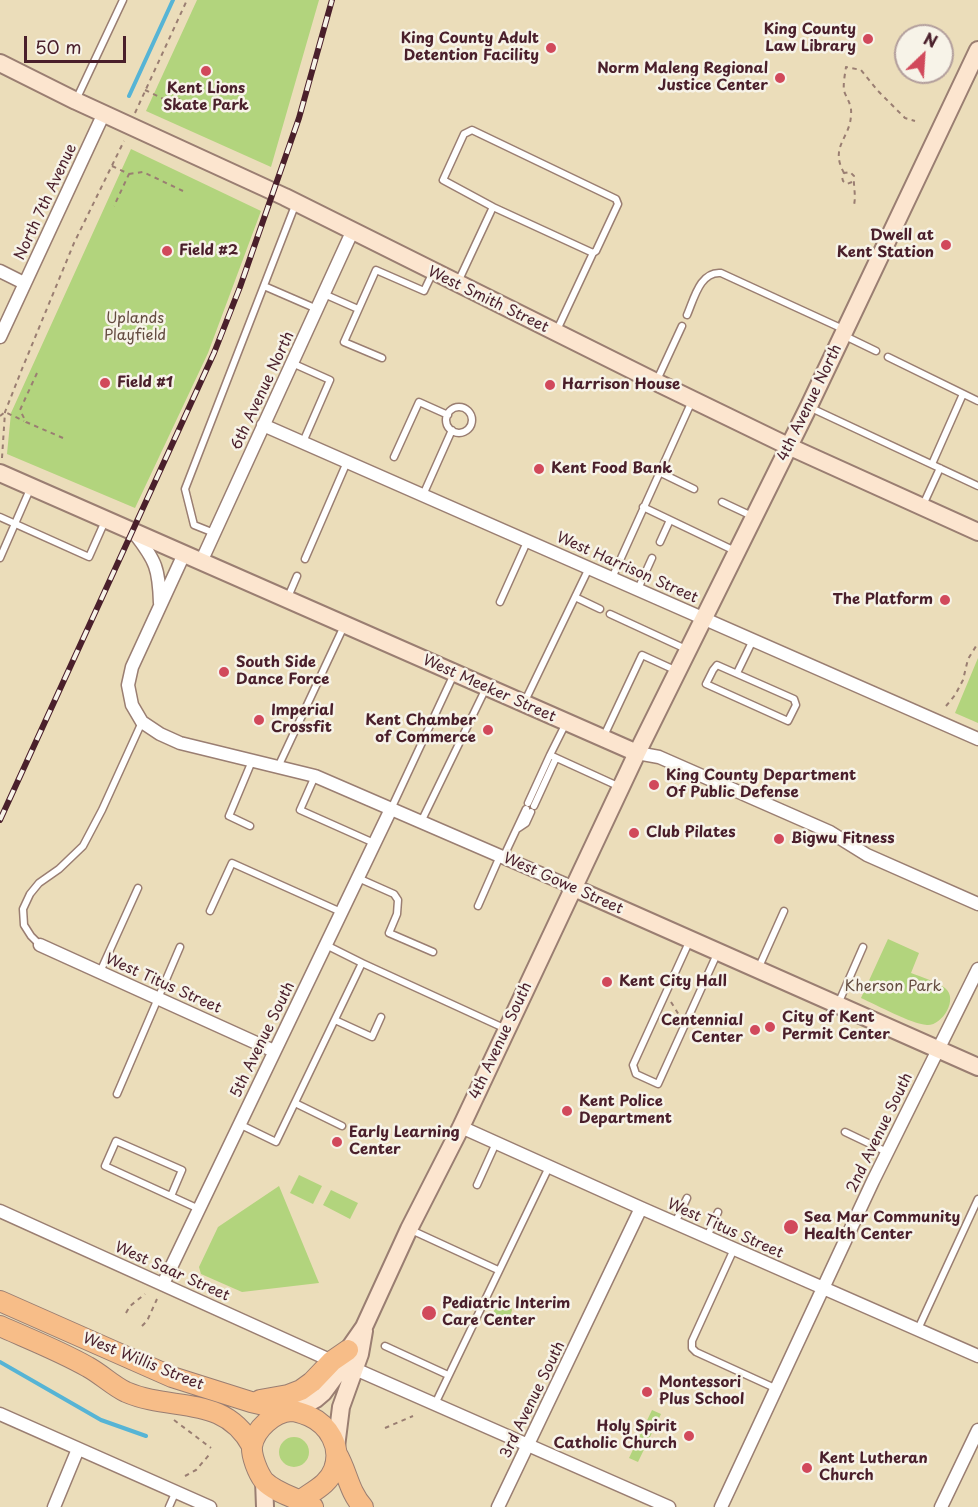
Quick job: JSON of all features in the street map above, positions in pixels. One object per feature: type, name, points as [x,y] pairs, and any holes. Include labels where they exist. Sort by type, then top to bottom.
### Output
[{"type":"main road","name":"West Willis Street","points":[[0,1301],[172,1377],[251,1402],[292,1411]]},
{"type":"main road","name":"West Willis Street","points":[[0,1326],[81,1363],[124,1391],[162,1403],[205,1408],[218,1413],[233,1423],[252,1446]]},
{"type":"main road","points":[[251,1402],[288,1395],[301,1390],[340,1355]]},
{"type":"main road","points":[[124,1391],[144,1403],[217,1426],[227,1434],[248,1462],[274,1488],[303,1505],[320,1488],[336,1457]]},
{"type":"main road","points":[[261,1476],[252,1446],[266,1423],[272,1418],[292,1411],[315,1419],[325,1426],[332,1436],[339,1492],[347,1507]]},
{"type":"main road","points":[[336,1457],[344,1466],[350,1487],[363,1507]]},
{"type":"street","name":"4th Avenue North","points":[[637,753],[809,406],[978,50]]},
{"type":"street","name":"West Smith Street","points":[[0,63],[76,101],[296,203],[656,383],[978,532]]},
{"type":"street","name":"North 7th Avenue","points":[[0,337],[104,113]]},
{"type":"street","name":"6th Avenue North","points":[[201,562],[352,232]]},
{"type":"street","points":[[0,272],[24,283]]},
{"type":"street","name":"West Harrison Street","points":[[263,425],[978,739]]},
{"type":"street","name":"West Meeker Street","points":[[0,473],[454,674],[637,753],[659,757],[830,832],[867,855],[978,904]]},
{"type":"street","points":[[133,531],[155,562],[159,577],[160,607]]},
{"type":"street","points":[[142,722],[132,705],[128,685],[132,667],[184,554]]},
{"type":"street","name":"West Gowe Street","points":[[142,722],[180,743],[315,776],[978,1067]]},
{"type":"street","name":"4th Avenue South","points":[[336,1457],[341,1407],[360,1354],[364,1328],[409,1228],[460,1127],[637,753]]},
{"type":"street","name":"5th Avenue South","points":[[163,1284],[391,809]]},
{"type":"street","name":"West Titus Street","points":[[40,945],[274,1051]]},
{"type":"street","name":"2nd Avenue South","points":[[721,1507],[887,1152],[938,1049],[973,993],[978,969]]},
{"type":"street","name":"West Titus Street","points":[[460,1127],[978,1356]]},
{"type":"street","name":"3rd Avenue South","points":[[498,1507],[641,1208]]},
{"type":"street","name":"West Saar Street","points":[[0,1211],[163,1284],[340,1355]]},
{"type":"street","name":"4th Avenue South","points":[[292,1411],[323,1393],[337,1374],[340,1355],[364,1328]]},
{"type":"street","points":[[355,1369],[669,1507]]},
{"type":"street","points":[[0,1414],[210,1507]]},
{"type":"street","points":[[941,1507],[978,1430]]},
{"type":"street","points":[[54,1507],[78,1449]]},
{"type":"street","points":[[261,1476],[265,1507]]},
{"type":"lane","points":[[76,101],[123,0]]},
{"type":"lane","points":[[555,333],[618,204],[616,199],[472,130],[464,134],[443,180],[493,207],[593,253]]},
{"type":"lane","points":[[214,533],[194,525],[185,489],[296,203]]},
{"type":"lane","points":[[457,284],[493,207]]},
{"type":"lane","points":[[382,358],[344,342],[376,270],[425,291],[433,272]]},
{"type":"lane","points":[[687,315],[705,276],[713,272],[726,274],[800,309],[876,351]]},
{"type":"lane","points":[[264,286],[316,309]]},
{"type":"lane","points":[[323,294],[358,309]]},
{"type":"lane","points":[[656,383],[682,326]]},
{"type":"lane","points":[[888,357],[978,401]]},
{"type":"lane","points":[[292,363],[330,380],[302,442]]},
{"type":"lane","points":[[932,464],[963,394]]},
{"type":"lane","points":[[612,578],[693,400]]},
{"type":"lane","points":[[394,457],[419,402],[448,415]]},
{"type":"lane","points":[[809,406],[978,486]]},
{"type":"lane","points":[[461,408],[468,411],[472,419],[467,430],[460,433],[452,430],[447,423],[448,415],[453,409],[461,408]]},
{"type":"lane","points":[[423,495],[452,430]]},
{"type":"lane","points":[[304,559],[347,462]]},
{"type":"lane","points":[[922,507],[940,468]]},
{"type":"lane","points":[[659,472],[694,489]]},
{"type":"lane","points":[[0,558],[31,487]]},
{"type":"lane","points":[[722,502],[754,517]]},
{"type":"lane","points":[[644,507],[737,552]]},
{"type":"lane","points":[[0,517],[89,557],[105,519]]},
{"type":"lane","points":[[660,542],[670,520]]},
{"type":"lane","points":[[500,602],[527,541]]},
{"type":"lane","points":[[638,590],[652,558]]},
{"type":"lane","points":[[524,704],[589,568]]},
{"type":"lane","points":[[287,600],[297,576]]},
{"type":"lane","points":[[575,597],[600,609]]},
{"type":"lane","points":[[610,614],[688,650]]},
{"type":"lane","points":[[278,767],[344,625]]},
{"type":"lane","points":[[737,673],[753,640]]},
{"type":"lane","points":[[602,738],[642,655],[677,672]]},
{"type":"lane","points":[[717,665],[737,673],[794,699],[796,705],[788,721],[706,684],[717,665]]},
{"type":"lane","points":[[391,809],[454,674]]},
{"type":"lane","points":[[421,822],[486,687]]},
{"type":"lane","points":[[40,945],[24,925],[22,909],[39,883],[59,869],[83,846],[142,722]]},
{"type":"lane","points":[[478,906],[530,807],[566,722]]},
{"type":"lane","points":[[553,757],[621,788]]},
{"type":"lane","points":[[250,826],[229,816],[252,760]]},
{"type":"lane","points":[[315,776],[300,810],[374,843]]},
{"type":"lane","points":[[210,911],[232,862],[341,912]]},
{"type":"lane","points":[[358,877],[394,894],[398,900],[397,914],[389,933],[433,952]]},
{"type":"lane","points":[[100,972],[138,888]]},
{"type":"lane","points":[[758,970],[784,911]]},
{"type":"lane","points":[[690,939],[633,1065],[636,1074],[658,1084],[718,952]]},
{"type":"lane","points":[[325,945],[507,1029]]},
{"type":"lane","points":[[117,1094],[180,946]]},
{"type":"lane","points":[[838,1005],[863,947]]},
{"type":"lane","points":[[239,1124],[276,1142],[362,963]]},
{"type":"lane","points":[[335,1020],[372,1037],[381,1017]]},
{"type":"lane","points":[[295,1103],[342,1126]]},
{"type":"lane","points":[[845,1132],[887,1152]]},
{"type":"lane","points":[[171,1196],[182,1170],[116,1141],[105,1166],[199,1209]]},
{"type":"lane","points":[[477,1185],[496,1143]]},
{"type":"lane","points":[[435,1404],[549,1167]]},
{"type":"lane","points":[[675,1223],[687,1197]]},
{"type":"lane","points":[[918,1329],[978,1199]]},
{"type":"lane","points":[[707,1237],[718,1212]]},
{"type":"lane","points":[[409,1228],[498,1270]]},
{"type":"lane","points":[[734,1249],[692,1341],[692,1348],[696,1352],[777,1389]]},
{"type":"lane","points":[[385,1346],[448,1375]]},
{"type":"lane","points":[[169,1507],[176,1491]]},
{"type":"path","points":[[0,463],[3,456],[5,412],[74,243],[131,126],[145,90],[187,0]]},
{"type":"path","points":[[852,182],[847,184],[843,182],[844,173],[838,159],[839,147],[851,115],[844,89],[846,67],[861,70],[890,103],[909,120],[915,122]]},
{"type":"path","points":[[145,90],[174,104],[181,95]]},
{"type":"path","points":[[112,166],[129,174],[143,172],[183,191]]},
{"type":"path","points":[[844,173],[848,172],[854,178],[852,182],[855,196],[853,208]]},
{"type":"path","points":[[114,206],[129,174]]},
{"type":"path","points":[[26,422],[20,410],[37,373]]},
{"type":"path","points":[[0,416],[5,412]]},
{"type":"path","points":[[5,412],[63,438]]},
{"type":"path","points":[[946,706],[963,680],[968,659],[978,643]]},
{"type":"path","points":[[664,997],[672,1003],[678,1014],[687,1019]]},
{"type":"path","points":[[126,1313],[130,1306],[145,1294]]},
{"type":"path","points":[[142,1326],[147,1321],[157,1299]]},
{"type":"path","points":[[169,1412],[176,1421],[211,1448]]},
{"type":"path","points":[[385,1428],[413,1416]]},
{"type":"path","points":[[185,1476],[196,1470],[209,1455]]},
{"type":"green space","points":[[197,0],[319,0],[271,167],[146,111]]},
{"type":"green space","name":"Uplands Playfield","points":[[131,149],[261,211],[208,353],[135,508],[7,454],[11,413]]},
{"type":"green space","points":[[978,658],[978,723],[955,713]]},
{"type":"green space","name":"Kherson Park","points":[[888,939],[919,953],[911,973],[937,983],[949,993],[947,1011],[933,1024],[920,1024],[903,1018],[861,998]]},
{"type":"green space","points":[[299,1175],[322,1186],[313,1204],[290,1193]]},
{"type":"green space","points":[[279,1186],[319,1283],[242,1292],[201,1274],[199,1267],[218,1227]]},
{"type":"green space","points":[[331,1190],[358,1203],[350,1219],[323,1205]]},
{"type":"green space","points":[[499,1301],[509,1303],[512,1310],[510,1317],[500,1323],[491,1317]]},
{"type":"green space","points":[[652,1410],[661,1414],[638,1462],[629,1458]]},
{"type":"green space","points":[[294,1437],[305,1441],[309,1452],[305,1463],[294,1467],[283,1463],[279,1452],[283,1441]]},
{"type":"waterway","points":[[129,96],[173,0]]},
{"type":"waterway","points":[[0,1362],[101,1420],[146,1436]]},
{"type":"railway","points":[[0,820],[214,353],[240,287],[299,118],[332,0]]},
{"type":"place","name":"King County Law Library","points":[[868,39]]},
{"type":"place","name":"King County Adult Detention Facility","points":[[551,48]]},
{"type":"place","name":"Kent Lions Skate Park","points":[[206,71]]},
{"type":"place","name":"Norm Maleng Regional Justice Center","points":[[780,78]]},
{"type":"place","name":"Dwell at Kent Station","points":[[946,245]]},
{"type":"place","name":"Field #2","points":[[167,251]]},
{"type":"place","name":"Field #1","points":[[105,383]]},
{"type":"place","name":"Harrison House","points":[[550,385]]},
{"type":"place","name":"Kent Food Bank","points":[[539,469]]},
{"type":"place","name":"The Platform","points":[[945,600]]},
{"type":"place","name":"South Side Dance Force","points":[[224,672]]},
{"type":"place","name":"Imperial Crossfit","points":[[259,720]]},
{"type":"place","name":"Kent Chamber of Commerce","points":[[488,730]]},
{"type":"place","name":"King County Department Of Public Defense","points":[[654,785]]},
{"type":"place","name":"Club Pilates","points":[[634,833]]},
{"type":"place","name":"Bigwu Fitness","points":[[779,839]]},
{"type":"place","name":"Kent City Hall","points":[[607,982]]},
{"type":"place","name":"City of Kent Permit Center","points":[[770,1027]]},
{"type":"place","name":"Centennial Center","points":[[755,1030]]},
{"type":"place","name":"Kent Police Department","points":[[567,1111]]},
{"type":"place","name":"Early Learning Center","points":[[337,1142]]},
{"type":"place","name":"Sea Mar Community Health Center","points":[[791,1227]]},
{"type":"place","name":"Pediatric Interim Care Center","points":[[429,1313]]},
{"type":"place","name":"Montessori Plus School","points":[[647,1392]]},
{"type":"place","name":"Holy Spirit Catholic Church","points":[[689,1436]]},
{"type":"place","name":"Kent Lutheran Church","points":[[807,1468]]}]
